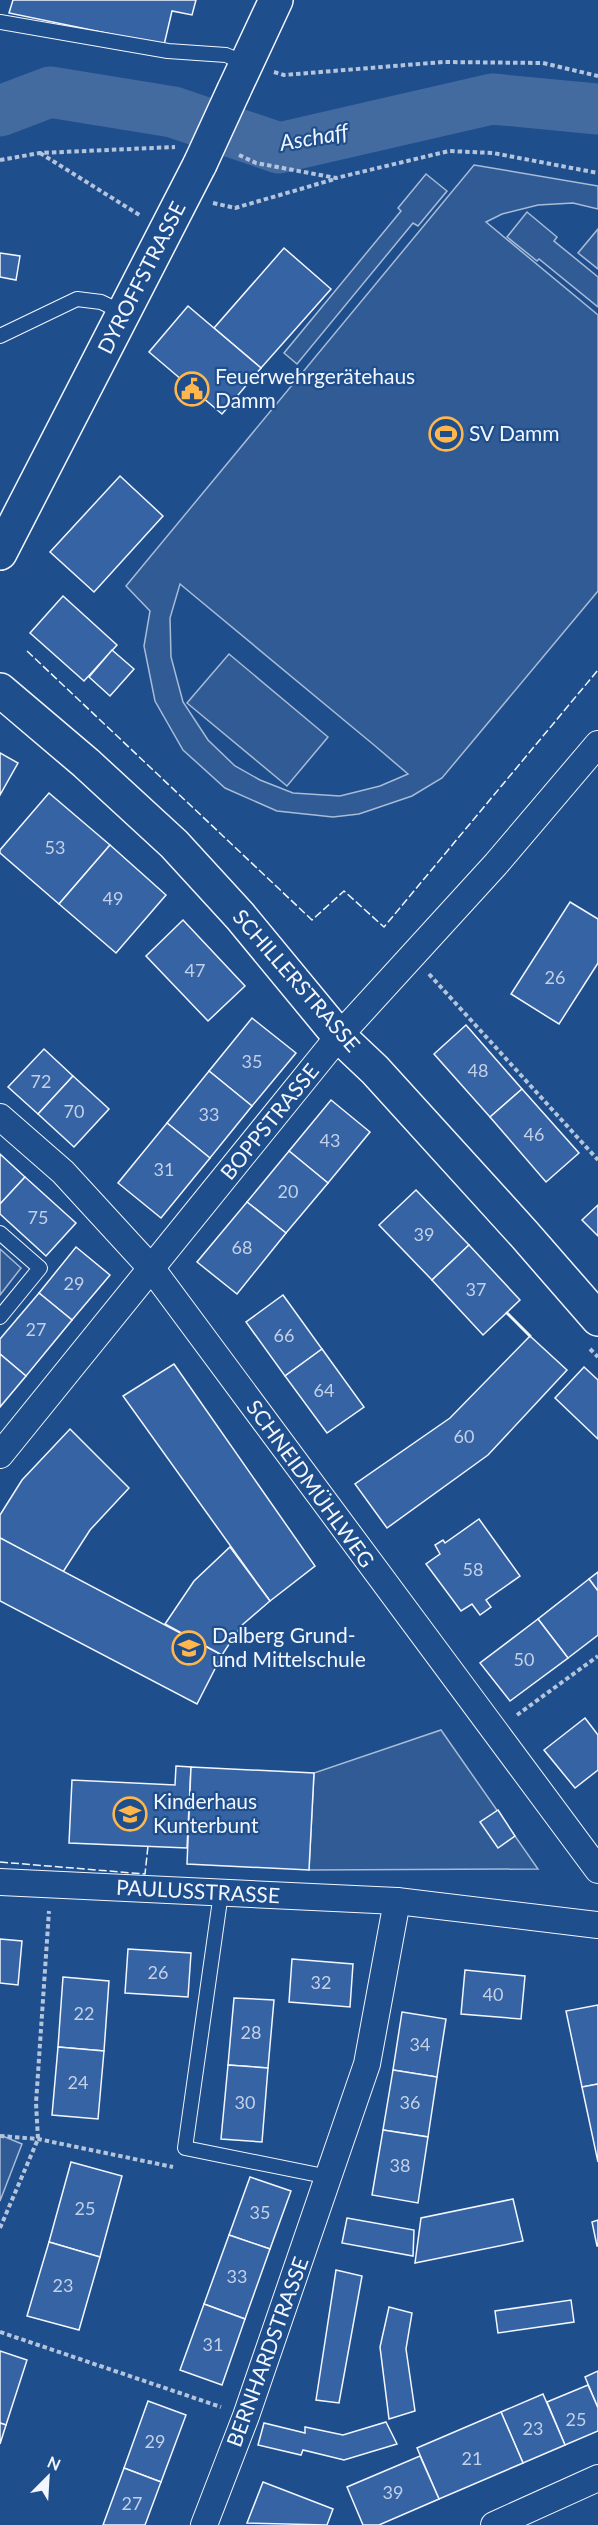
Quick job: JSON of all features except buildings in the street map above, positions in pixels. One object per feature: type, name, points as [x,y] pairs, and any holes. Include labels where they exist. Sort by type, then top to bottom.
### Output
[{"type":"main road","name":"DYROFFSTRASSE","points":[[0,553],[184,195],[193,155],[241,77],[276,0]]},
{"type":"main road","name":"SCHILLERSTRASSE","points":[[0,690],[86,763],[174,844],[240,916],[339,1036],[375,1070],[598,1319]]},
{"type":"street","name":"BOPPSTRASSE","points":[[0,1455],[339,1036],[495,864],[598,744]]},
{"type":"street","name":"SCHNEIDMÜHLWEG","points":[[0,1117],[63,1172],[152,1269],[598,1870]]},
{"type":"street","name":"PAULUSSTRASSE","points":[[0,1882],[397,1901],[598,1924]]},
{"type":"street","points":[[329,2177],[367,2064],[397,1901]]},
{"type":"street","name":"BERNHARDSTRASSE","points":[[204,2525],[246,2416],[329,2177]]},
{"type":"street","points":[[494,2525],[598,2478]]},
{"type":"lane","points":[[0,22],[168,51],[226,55],[241,77]]},
{"type":"lane","points":[[0,336],[77,299],[101,302],[124,314]]},
{"type":"lane","points":[[0,1233],[40,1268],[0,1317]]},
{"type":"lane","points":[[221,1893],[185,2148],[329,2177]]},
{"type":"path","points":[[241,77],[443,62],[543,63],[598,76]]},
{"type":"path","points":[[184,195],[235,208],[336,178],[449,151],[493,153],[598,173]]},
{"type":"path","points":[[40,153],[166,231]]},
{"type":"path","points":[[0,160],[40,153],[193,155]]},
{"type":"path","points":[[236,154],[256,163],[336,178]]},
{"type":"path","points":[[412,956],[598,1160]]},
{"type":"path","points":[[494,1731],[598,1656]]},
{"type":"path","points":[[0,2228],[38,2139],[36,2103],[51,1885]]},
{"type":"path","points":[[0,2136],[38,2139],[179,2168],[185,2148]]},
{"type":"path","points":[[0,2332],[246,2416]]},
{"type":"shaded area","name":"SV Damm","points":[[474,165],[598,186],[598,209],[573,203],[538,205],[502,214],[486,222],[598,315],[598,591],[442,778],[412,796],[359,814],[333,817],[277,811],[225,788],[183,750],[155,701],[144,646],[150,611],[126,586]],"holes":[[[180,584],[408,774],[380,786],[340,796],[293,793],[260,780],[235,766],[208,740],[183,702],[171,657],[170,618]]]},
{"type":"shaded area","points":[[426,174],[447,191],[418,226],[413,223],[297,364],[284,353],[401,211],[398,208]]},
{"type":"shaded area","points":[[527,212],[557,237],[554,241],[598,277],[598,307],[539,259],[537,261],[507,237]]},
{"type":"shaded area","points":[[598,229],[598,269],[578,253]]},
{"type":"shaded area","points":[[229,654],[328,737],[287,786],[187,703]]},
{"type":"shaded area","points":[[0,1249],[21,1268],[0,1295]]},
{"type":"shaded area","points":[[441,1730],[538,1869],[309,1870],[314,1773]]},
{"type":"shaded area","points":[[0,2135],[22,2144],[0,2201]]},
{"type":"waterway","name":"Aschaff","points":[[0,111],[50,92],[173,112],[279,148],[492,99],[598,109]]},
{"type":"fence","points":[[27,651],[312,920],[344,891],[384,927],[598,670]]},
{"type":"fence","points":[[0,1862],[145,1874],[148,1846]]},
{"type":"wall","points":[[507,1313],[530,1336]]},
{"type":"place","name":"Feuerwehrgerätehaus Damm","points":[[192,389]]},
{"type":"place","name":"SV Damm","points":[[446,434]]},
{"type":"place","name":"Dalberg Grund- und Mittelschule","points":[[189,1648]]},
{"type":"place","name":"Kinderhaus Kunterbunt","points":[[130,1814]]}]
